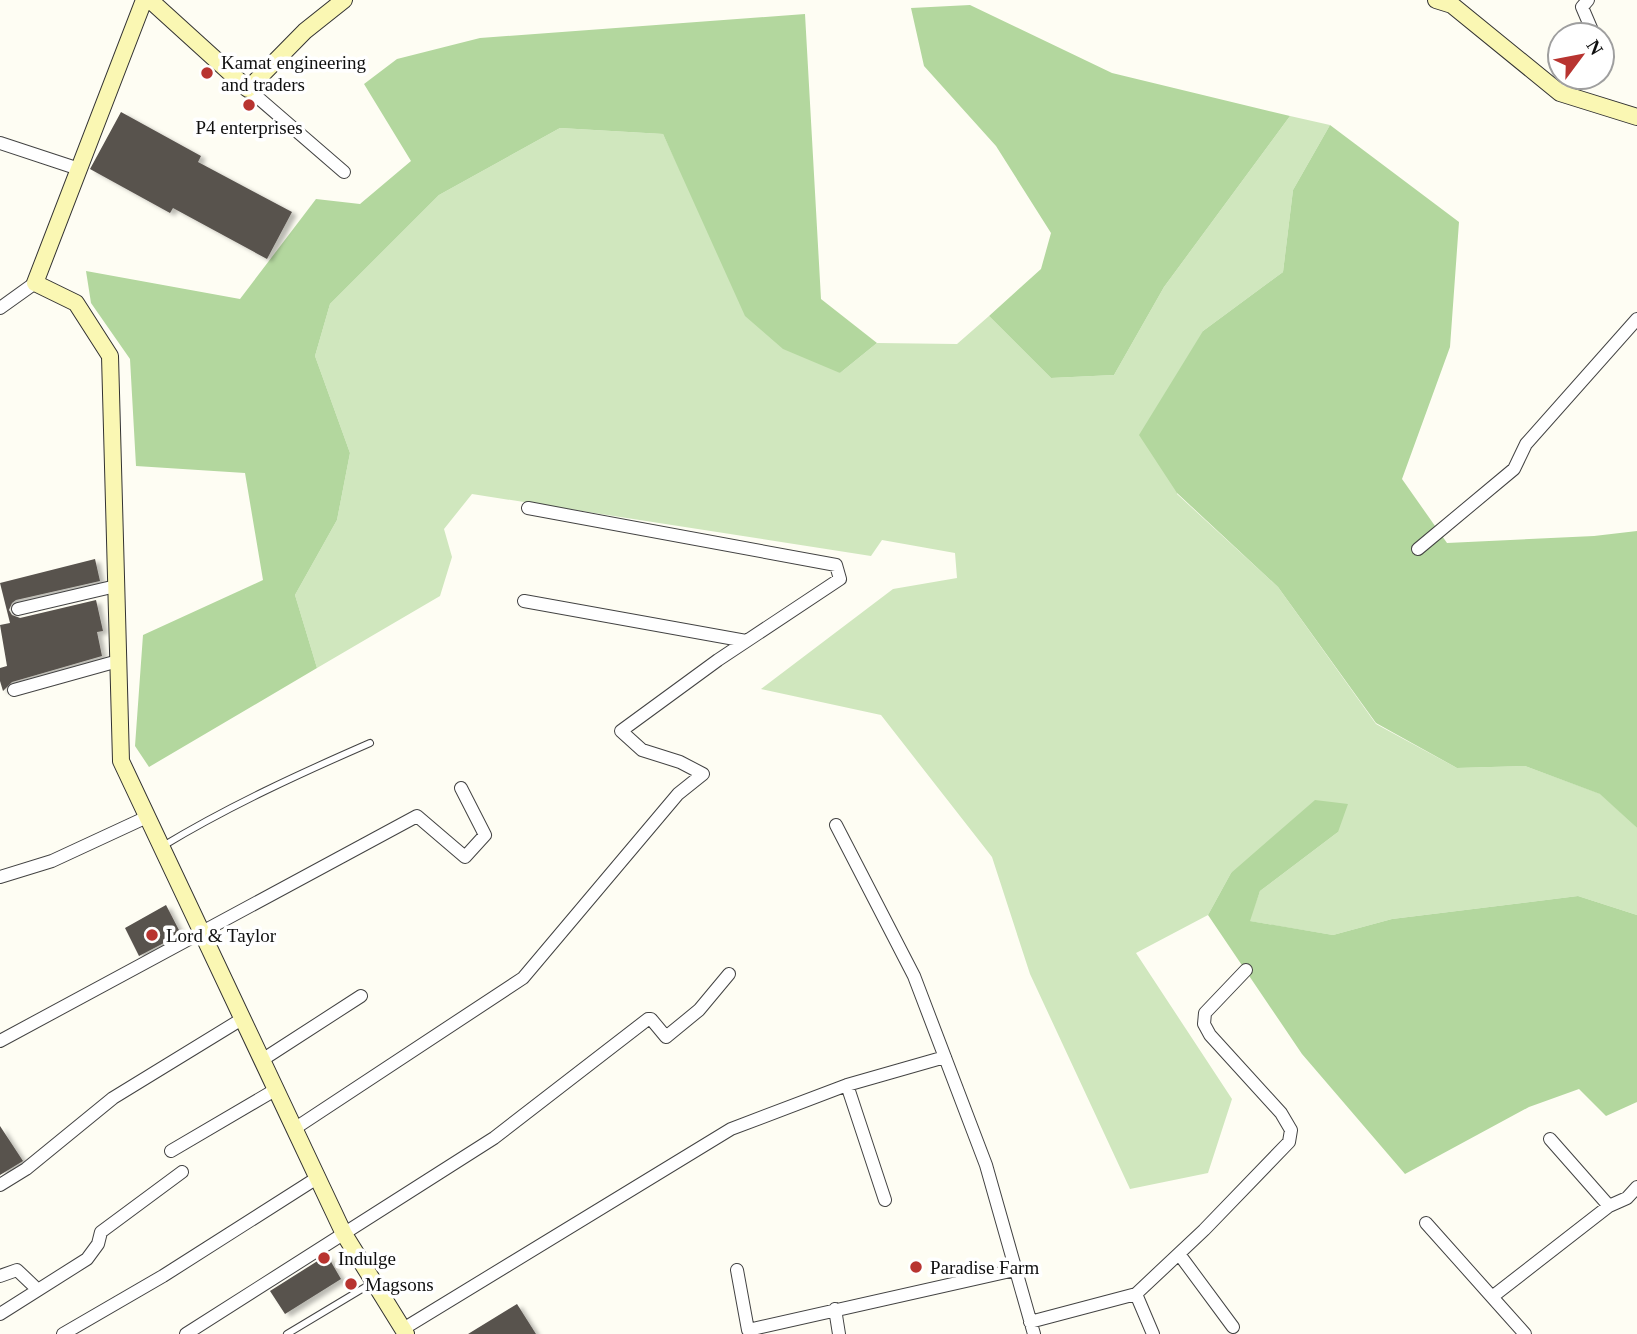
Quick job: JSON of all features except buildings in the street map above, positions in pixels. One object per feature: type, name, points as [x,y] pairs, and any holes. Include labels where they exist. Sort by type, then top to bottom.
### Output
[{"type":"street","points":[[0,308],[35,283],[144,0]]},
{"type":"street","points":[[150,0],[344,172]]},
{"type":"street","points":[[248,89],[305,31],[344,0]]},
{"type":"street","points":[[1436,0],[1452,5],[1560,93],[1637,117]]},
{"type":"street","points":[[1588,0],[1582,7],[1588,21]]},
{"type":"street","points":[[0,143],[79,169]]},
{"type":"street","points":[[35,283],[76,303],[110,356],[121,761],[344,1234],[405,1332],[731,1129],[847,1085],[945,1057]]},
{"type":"street","points":[[1418,549],[1514,469],[1526,444],[1637,319]]},
{"type":"street","points":[[294,1129],[523,978],[678,794],[703,774],[680,762],[642,750],[621,731],[746,641],[840,579],[836,565],[528,508]]},
{"type":"street","points":[[18,609],[116,586]]},
{"type":"street","points":[[524,601],[746,641]]},
{"type":"street","points":[[14,690],[118,660]]},
{"type":"street","points":[[0,1041],[417,816],[465,857],[485,835],[461,788]]},
{"type":"street","points":[[0,877],[52,861],[147,817]]},
{"type":"street","points":[[836,825],[914,976],[986,1165],[1032,1328],[1136,1294],[1289,1142],[1290,1130],[1281,1113],[1210,1035],[1204,1024],[1205,1013],[1246,970]]},
{"type":"street","points":[[186,1334],[494,1138],[648,1019],[651,1019],[666,1037],[699,1010],[729,974]]},
{"type":"street","points":[[261,1060],[361,996]]},
{"type":"street","points":[[0,1185],[26,1169],[113,1098],[242,1019]]},
{"type":"street","points":[[847,1085],[885,1200]]},
{"type":"street","points":[[171,1150],[275,1090]]},
{"type":"street","points":[[1550,1139],[1609,1206]]},
{"type":"street","points":[[0,1314],[87,1259],[98,1244],[101,1232],[183,1172]]},
{"type":"street","points":[[63,1334],[163,1276],[317,1178]]},
{"type":"street","points":[[1492,1297],[1609,1206],[1627,1198],[1637,1188]]},
{"type":"street","points":[[1426,1223],[1525,1334]]},
{"type":"street","points":[[1179,1254],[1233,1326]]},
{"type":"street","points":[[0,1276],[17,1270],[38,1290]]},
{"type":"street","points":[[737,1270],[748,1330],[1015,1270]]},
{"type":"street","points":[[1136,1294],[1153,1334]]},
{"type":"street","points":[[835,1309],[839,1334]]},
{"type":"lane","points":[[162,847],[293,776],[370,743]]},
{"type":"lane","points":[[287,1334],[373,1282]]},
{"type":"green space","points":[[970,5],[1112,73],[1290,116],[1164,287],[1114,375],[1051,378],[989,316],[1041,269],[1051,233],[996,146],[924,66],[911,8]]},
{"type":"green space","points":[[805,14],[821,299],[877,343],[840,373],[783,349],[745,316],[663,134],[560,128],[439,195],[330,304],[315,356],[350,453],[337,520],[295,595],[317,668],[149,767],[135,746],[143,635],[263,580],[245,473],[136,466],[130,359],[91,303],[86,271],[240,299],[316,199],[360,204],[411,161],[364,84],[397,59],[480,38]]},
{"type":"green space","points":[[1290,116],[1330,125],[1293,190],[1283,272],[1203,331],[1177,494],[1278,587],[1376,724],[1457,768],[1525,766],[1601,794],[1637,828],[1637,915],[1578,896],[1392,919],[1333,935],[1249,921],[1260,891],[1338,832],[1231,873],[1208,915],[1136,953],[1232,1099],[1208,1173],[1130,1189],[1030,974],[992,857],[881,715],[761,689],[893,589],[957,578],[955,553],[882,540],[871,556],[472,494],[444,529],[452,557],[440,596],[317,668],[295,595],[337,520],[350,453],[315,356],[330,304],[439,195],[560,128],[663,134],[703,219],[840,373],[877,343],[957,344],[989,316],[1051,378],[1114,375],[1164,287]]},
{"type":"green space","points":[[1330,125],[1459,222],[1450,347],[1402,479],[1447,543],[1594,536],[1637,531],[1637,828],[1600,794],[1525,766],[1457,768],[1376,723],[1278,587],[1177,493],[1139,435],[1203,331],[1283,272],[1293,190]]},
{"type":"green space","points":[[1315,800],[1348,804],[1338,832],[1260,891],[1250,921],[1333,935],[1392,919],[1578,896],[1637,915],[1637,1102],[1606,1116],[1579,1089],[1529,1107],[1405,1174],[1302,1054],[1208,915],[1231,873]]},
{"type":"place","name":"Kamat engineering and traders","points":[[207,73]]},
{"type":"place","name":"P4 enterprises","points":[[249,105]]},
{"type":"place","name":"Lord & Taylor","points":[[152,935]]},
{"type":"place","name":"Indulge","points":[[324,1258]]},
{"type":"place","name":"Paradise Farm","points":[[916,1267]]},
{"type":"place","name":"Magsons","points":[[351,1284]]}]
